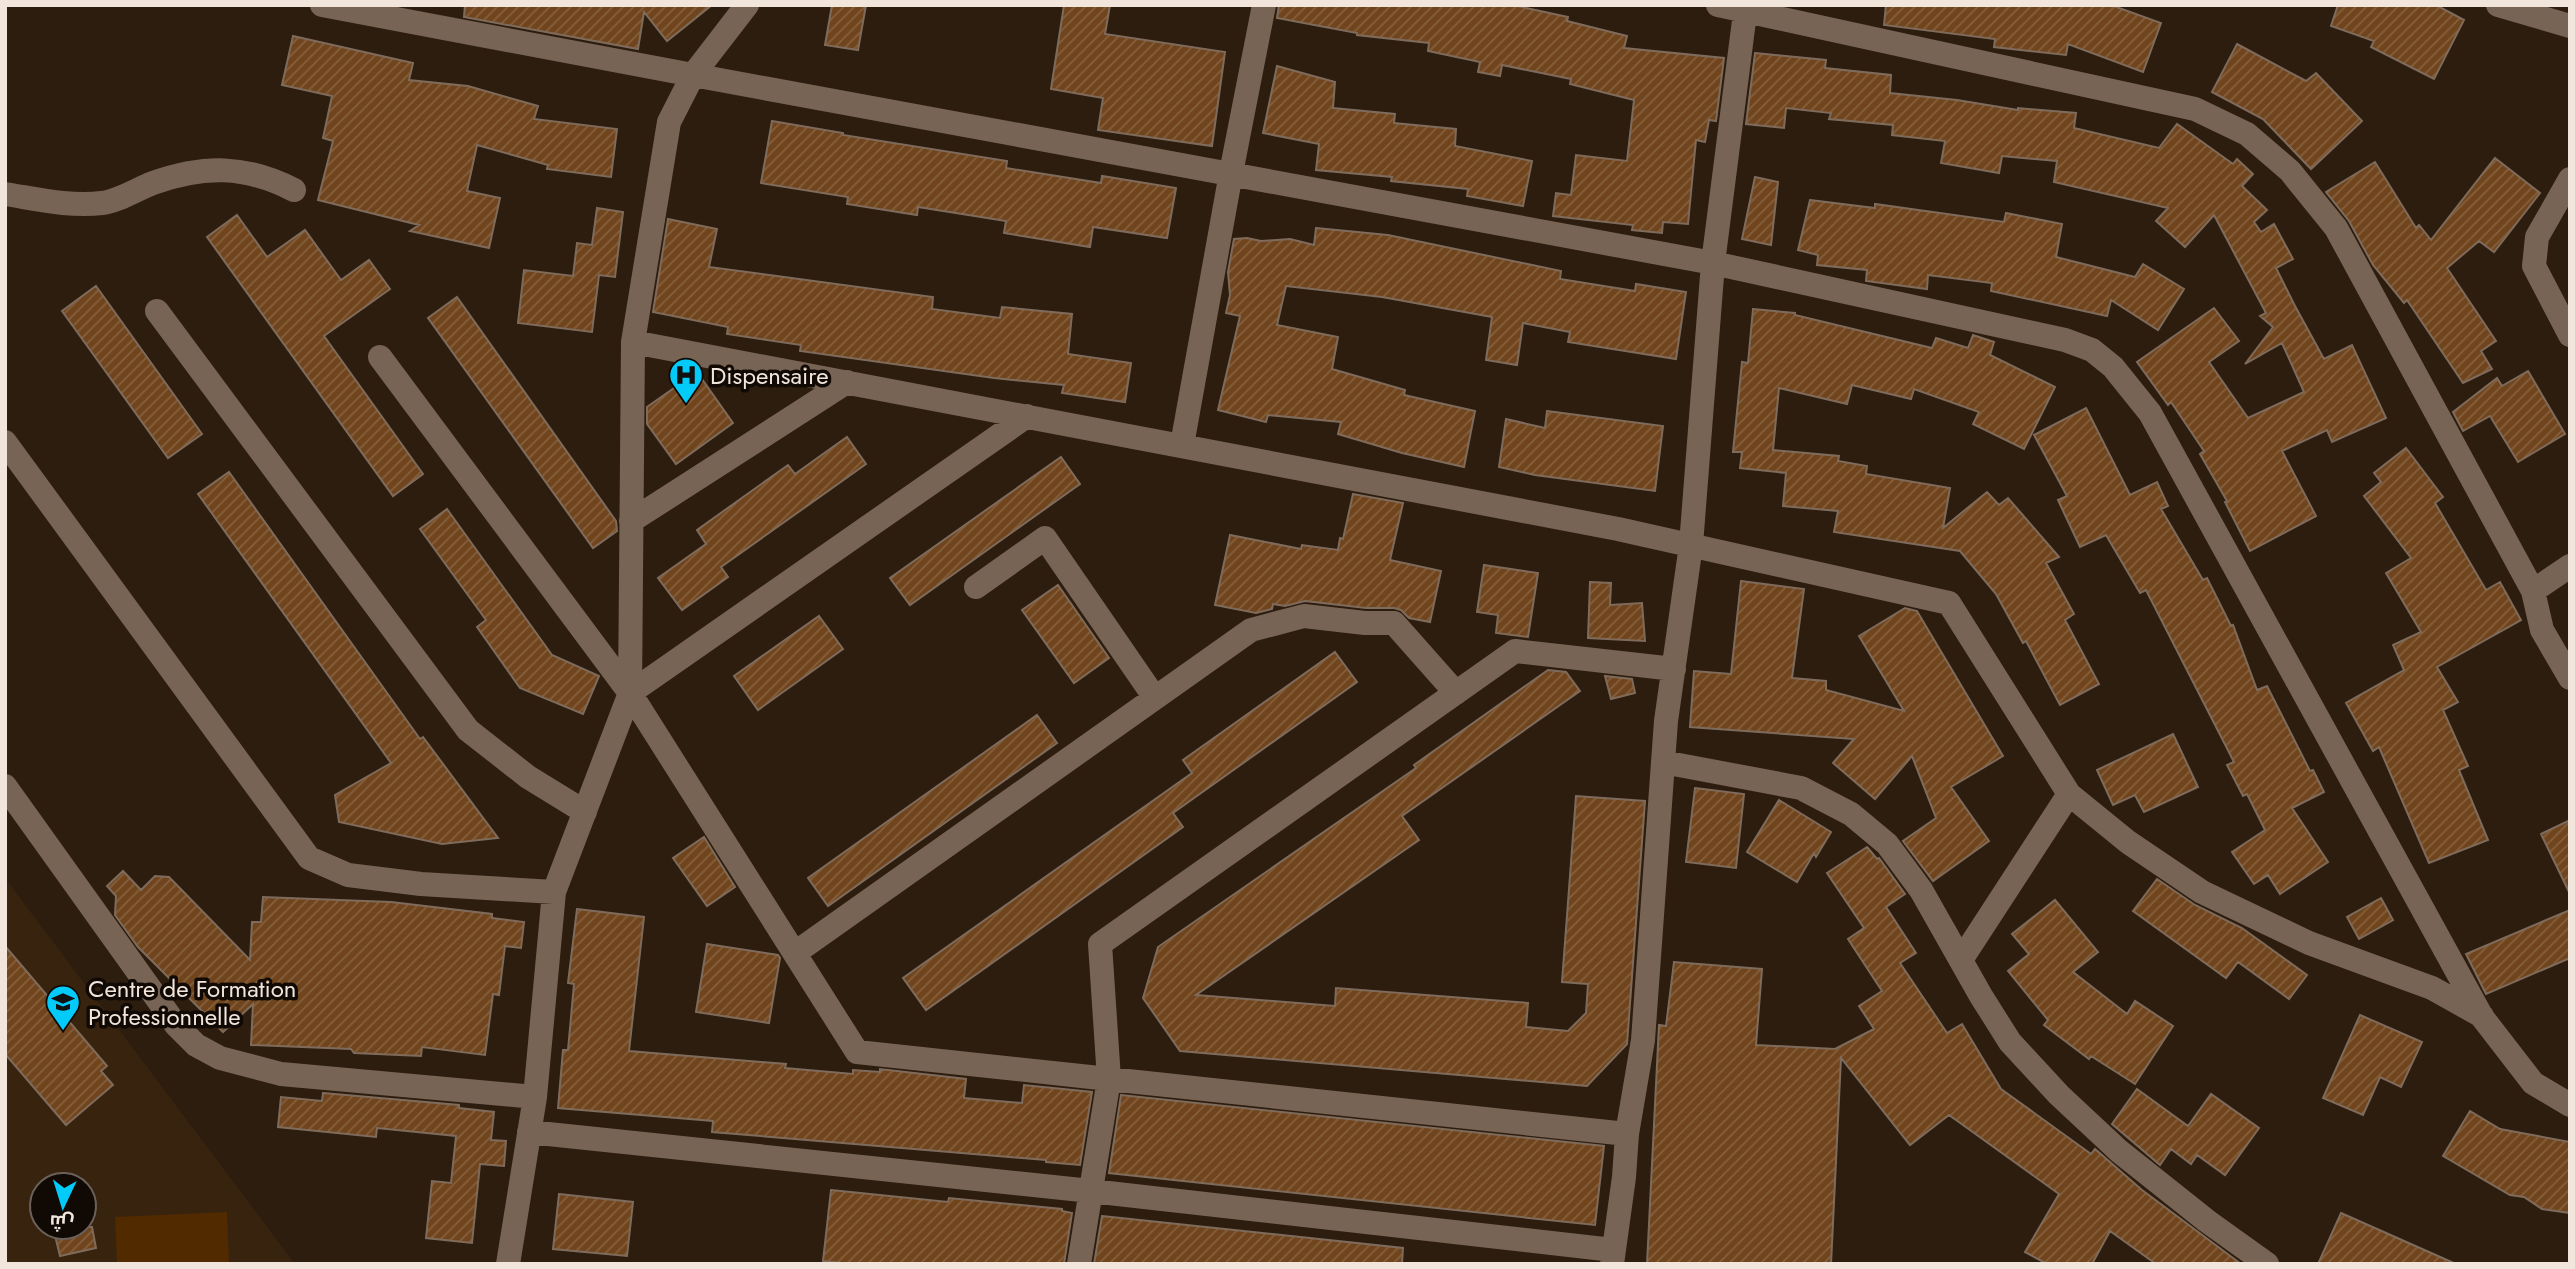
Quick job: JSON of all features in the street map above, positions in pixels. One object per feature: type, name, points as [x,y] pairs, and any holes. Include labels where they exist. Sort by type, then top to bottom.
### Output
[{"type":"street","points":[[322,5],[1713,262],[2066,340],[2092,350],[2113,367],[2150,413],[2482,1017],[2533,1083],[2570,1105]]},
{"type":"street","points":[[508,1264],[535,1097],[554,892],[630,693],[633,342],[669,122],[694,75],[747,5]]},
{"type":"street","points":[[1182,445],[1264,5]]},
{"type":"street","points":[[1718,5],[1746,8],[2194,109],[2247,134],[2290,171],[2336,228],[2533,591],[2542,630],[2570,678]]},
{"type":"street","points":[[2498,5],[2570,26]]},
{"type":"street","points":[[529,1132],[1091,1191],[1613,1257],[1643,1040],[1663,762],[1691,545],[1713,262],[1746,8]]},
{"type":"street","points":[[5,194],[60,203],[104,203],[154,183],[199,170],[233,170],[275,180],[294,190]]},
{"type":"street","points":[[2570,179],[2537,237],[2534,266],[2570,335]]},
{"type":"street","points":[[157,312],[468,730],[528,777],[585,811]]},
{"type":"street","points":[[633,342],[1618,528],[1949,603],[2069,794],[2128,842],[2202,892],[2309,943],[2432,988],[2482,1017]]},
{"type":"street","points":[[380,357],[630,693],[857,1052],[1628,1134]]},
{"type":"street","points":[[631,521],[847,382]]},
{"type":"street","points":[[630,693],[1027,416]]},
{"type":"street","points":[[5,442],[309,858],[348,875],[421,884],[554,892]]},
{"type":"street","points":[[976,587],[1045,538],[1155,698]]},
{"type":"street","points":[[2533,591],[2570,565]]},
{"type":"street","points":[[795,953],[1251,630],[1304,616],[1365,623],[1394,623],[1456,693]]},
{"type":"street","points":[[1079,1264],[1109,1079],[1100,944],[1515,651],[1674,668]]},
{"type":"street","points":[[1663,762],[1801,788],[1851,814],[1887,844],[1921,890],[2010,1042],[2059,1095],[2119,1151],[2207,1221],[2267,1264]]},
{"type":"street","points":[[5,786],[176,1025],[196,1045],[220,1058],[281,1074],[535,1097]]},
{"type":"street","points":[[1961,960],[2069,794]]},
{"type":"shaded area","name":"Centre de Formation Professionnelle","points":[[5,878],[295,1264],[5,1264]]},
{"type":"shaded area","points":[[227,1212],[229,1264],[117,1264],[115,1217]]},
{"type":"building","points":[[465,5],[712,5],[667,41],[644,12],[638,49],[464,17]]},
{"type":"building","points":[[832,5],[866,5],[858,50],[825,45]]},
{"type":"building","points":[[1064,5],[1110,5],[1105,34],[1225,52],[1212,146],[1098,130],[1103,98],[1051,89]]},
{"type":"building","points":[[1279,5],[1513,5],[1568,17],[1567,21],[1627,36],[1624,48],[1724,58],[1716,121],[1709,120],[1705,142],[1696,140],[1688,224],[1663,222],[1662,233],[1632,230],[1633,225],[1553,216],[1556,193],[1571,195],[1576,155],[1627,161],[1634,100],[1570,84],[1571,79],[1502,65],[1500,76],[1478,72],[1480,62],[1428,51],[1429,43],[1357,35],[1277,18]]},
{"type":"building","points":[[1886,5],[2111,5],[2161,23],[2143,72],[2068,44],[2066,55],[1994,47],[1995,39],[1884,25]]},
{"type":"building","points":[[2338,5],[2436,5],[2464,20],[2434,79],[2371,47],[2374,41],[2331,26]]},
{"type":"building","points":[[293,36],[413,63],[409,80],[468,86],[538,106],[534,119],[617,129],[611,177],[547,169],[548,165],[477,145],[467,191],[500,198],[489,248],[410,231],[419,225],[318,200],[333,141],[323,138],[332,96],[282,85]]},
{"type":"building","points":[[2237,44],[2306,81],[2316,73],[2362,121],[2311,169],[2263,119],[2212,92]]},
{"type":"building","points":[[1755,53],[1826,60],[1825,68],[1891,75],[1890,93],[2018,110],[2076,113],[2074,128],[2159,148],[2177,124],[2233,164],[2237,159],[2253,174],[2242,186],[2267,210],[2254,222],[2261,232],[2274,224],[2293,259],[2276,268],[2295,306],[2324,359],[2352,345],[2386,418],[2332,442],[2327,430],[2282,451],[2316,516],[2250,551],[2225,502],[2227,501],[2200,454],[2204,451],[2171,402],[2168,405],[2137,362],[2214,308],[2239,341],[2209,362],[2248,418],[2304,392],[2282,343],[2245,364],[2273,327],[2260,316],[2266,313],[2214,215],[2185,247],[2156,221],[2168,208],[2054,182],[2057,161],[2002,156],[1999,173],[1941,163],[1945,141],[1892,135],[1893,125],[1829,119],[1831,113],[1786,108],[1784,128],[1746,124]]},
{"type":"building","points":[[1277,66],[1335,82],[1333,108],[1395,114],[1394,123],[1456,129],[1455,146],[1532,161],[1523,206],[1467,196],[1468,189],[1391,181],[1392,177],[1316,170],[1319,144],[1263,133]]},
{"type":"building","points":[[772,121],[1007,161],[1006,168],[1101,183],[1102,176],[1176,188],[1167,238],[1093,227],[1090,247],[1004,233],[1006,221],[918,207],[917,215],[847,204],[848,197],[761,183]]},
{"type":"building","points":[[2495,158],[2540,193],[2494,252],[2479,241],[2447,268],[2496,341],[2481,351],[2492,369],[2463,383],[2407,300],[2404,303],[2373,265],[2349,221],[2326,192],[2375,162],[2416,228],[2419,225],[2431,240]]},
{"type":"building","points":[[1755,177],[1778,182],[1771,245],[1742,239]]},
{"type":"building","points":[[1810,200],[1875,208],[1875,204],[2004,222],[2006,213],[2062,224],[2056,257],[2135,277],[2143,264],[2184,289],[2158,330],[2111,300],[2107,316],[1991,291],[1992,283],[1928,275],[1927,289],[1866,281],[1867,270],[1817,265],[1818,255],[1798,250]]},
{"type":"building","points":[[597,208],[623,212],[615,277],[599,275],[592,332],[518,323],[524,270],[573,276],[577,243],[592,245]]},
{"type":"building","points":[[237,215],[267,257],[305,230],[341,280],[369,260],[390,289],[324,336],[423,474],[393,496],[207,237]]},
{"type":"building","points":[[668,219],[717,229],[709,267],[933,297],[932,309],[1000,318],[1002,307],[1072,314],[1068,354],[1131,363],[1125,402],[1062,393],[1064,385],[800,351],[801,345],[727,334],[728,327],[653,312]]},
{"type":"building","points":[[1316,228],[1388,235],[1561,271],[1560,279],[1635,291],[1636,284],[1686,292],[1676,359],[1568,342],[1570,332],[1523,323],[1517,365],[1486,360],[1492,317],[1382,297],[1286,286],[1277,325],[1338,337],[1332,369],[1405,390],[1404,395],[1475,411],[1464,467],[1402,453],[1338,434],[1341,422],[1268,415],[1266,422],[1218,410],[1240,316],[1226,313],[1230,295],[1228,272],[1234,239],[1290,239],[1314,245]]},
{"type":"building","points":[[96,286],[202,434],[168,458],[62,311]]},
{"type":"building","points":[[457,297],[616,521],[617,531],[593,548],[428,318]]},
{"type":"building","points":[[1753,309],[1795,313],[1932,348],[1936,338],[1968,348],[1973,335],[1994,342],[1990,355],[2055,387],[2024,449],[1973,424],[1979,412],[1914,389],[1911,399],[1852,385],[1847,404],[1779,388],[1773,450],[1839,456],[1838,461],[1867,466],[1866,474],[1950,488],[1943,528],[1987,492],[1999,505],[2008,498],[2059,557],[2046,563],[2074,614],[2065,620],[2099,684],[2060,705],[2026,641],[2023,643],[1996,594],[1960,551],[1834,532],[1838,511],[1783,506],[1786,473],[1740,468],[1742,452],[1733,452],[1742,362],[1748,363]]},
{"type":"building","points":[[2528,371],[2565,434],[2518,462],[2490,416],[2463,431],[2453,412],[2497,378],[2502,386]]},
{"type":"building","points":[[697,372],[733,423],[676,464],[647,424],[647,407]]},
{"type":"building","points":[[2086,408],[2130,495],[2157,482],[2168,506],[2161,509],[2203,580],[2207,578],[2231,626],[2233,625],[2257,690],[2267,686],[2310,771],[2313,770],[2324,792],[2292,808],[2328,862],[2280,894],[2268,875],[2254,884],[2232,852],[2265,830],[2247,794],[2243,796],[2227,765],[2234,762],[2146,590],[2140,593],[2106,535],[2080,547],[2058,500],[2067,496],[2034,435]]},
{"type":"building","points":[[1547,411],[1663,426],[1655,491],[1535,475],[1499,467],[1506,419],[1545,428]]},
{"type":"building","points":[[847,437],[866,464],[721,567],[728,577],[682,610],[658,578],[706,544],[697,530],[788,465],[795,474]]},
{"type":"building","points":[[2406,448],[2443,497],[2435,503],[2486,590],[2500,582],[2521,620],[2437,667],[2458,702],[2443,710],[2468,766],[2459,770],[2488,840],[2429,863],[2379,747],[2373,751],[2346,703],[2404,670],[2393,645],[2421,632],[2386,573],[2411,558],[2364,496],[2381,482],[2374,473]]},
{"type":"building","points":[[1061,457],[1080,484],[910,605],[890,578]]},
{"type":"building","points":[[229,472],[420,739],[423,737],[498,838],[442,844],[339,822],[335,795],[391,763],[198,494]]},
{"type":"building","points":[[1353,494],[1403,503],[1390,560],[1441,571],[1430,622],[1409,618],[1401,610],[1394,608],[1366,608],[1305,601],[1285,606],[1273,604],[1272,609],[1256,613],[1215,605],[1230,535],[1301,549],[1302,545],[1338,550]]},
{"type":"building","points":[[447,509],[552,655],[599,676],[583,714],[520,688],[477,627],[486,620],[420,529]]},
{"type":"building","points":[[1484,565],[1538,573],[1528,637],[1496,633],[1498,615],[1477,612]]},
{"type":"building","points":[[1741,581],[1804,589],[1792,678],[1826,681],[1826,690],[1904,711],[1859,636],[1905,608],[1917,611],[2003,756],[1951,787],[1989,841],[1933,881],[1903,841],[1936,818],[1912,756],[1875,799],[1833,763],[1854,739],[1690,727],[1694,671],[1731,674]]},
{"type":"building","points":[[1590,582],[1611,583],[1610,605],[1642,603],[1645,641],[1588,638]]},
{"type":"building","points":[[1058,585],[1109,658],[1074,683],[1022,610]]},
{"type":"building","points":[[819,616],[843,649],[758,710],[734,676]]},
{"type":"building","points":[[1335,652],[1357,682],[1173,813],[1183,827],[926,1010],[903,978],[1192,773],[1183,760]]},
{"type":"building","points":[[1548,670],[1566,672],[1580,691],[1402,816],[1419,840],[1196,995],[1335,1006],[1336,988],[1528,1003],[1526,1027],[1568,1031],[1586,1013],[1588,984],[1562,982],[1576,796],[1645,801],[1627,1044],[1587,1086],[1180,1051],[1143,998],[1158,947],[1416,768],[1414,765]]},
{"type":"building","points":[[1605,676],[1632,679],[1635,693],[1611,699]]},
{"type":"building","points":[[1037,715],[1057,743],[828,906],[808,878]]},
{"type":"building","points":[[2173,734],[2198,787],[2144,812],[2135,795],[2113,805],[2097,770]]},
{"type":"building","points":[[1695,788],[1744,794],[1736,868],[1686,862]]},
{"type":"building","points":[[1779,800],[1831,832],[1816,857],[1814,853],[1797,882],[1747,852]]},
{"type":"building","points":[[2570,820],[2570,894],[2541,834]]},
{"type":"building","points":[[704,837],[735,887],[707,906],[673,858]]},
{"type":"building","points":[[1867,847],[1879,858],[1905,894],[1886,907],[1916,953],[1900,963],[1947,1033],[1962,1024],[2001,1089],[2091,1154],[2095,1149],[2142,1190],[2241,1264],[2156,1264],[2110,1231],[2092,1264],[2047,1264],[2025,1252],[2059,1194],[1949,1115],[1910,1145],[1841,1058],[1831,1264],[1647,1264],[1659,1025],[1666,1026],[1674,962],[1762,969],[1756,1045],[1835,1049],[1874,1029],[1859,1006],[1882,991],[1848,939],[1864,928],[1827,873]]},
{"type":"building","points":[[123,871],[141,890],[155,876],[169,877],[250,960],[252,922],[261,922],[263,897],[391,902],[492,914],[492,918],[524,922],[521,948],[505,946],[499,995],[493,994],[485,1055],[422,1047],[421,1056],[354,1053],[351,1049],[251,1045],[253,1004],[223,1032],[138,947],[115,915],[116,896],[107,886]]},
{"type":"building","points":[[2157,879],[2195,905],[2242,928],[2307,975],[2289,999],[2238,962],[2226,978],[2133,911]]},
{"type":"building","points":[[2381,898],[2393,920],[2359,939],[2347,917]]},
{"type":"building","points":[[2055,900],[2098,952],[2073,972],[2127,1014],[2135,1001],[2173,1026],[2135,1084],[2091,1056],[2089,1059],[2044,1025],[2048,1020],[2008,971],[2029,954],[2012,934]]},
{"type":"building","points":[[577,909],[644,917],[629,1051],[786,1064],[785,1068],[853,1074],[853,1070],[880,1072],[880,1069],[966,1079],[964,1098],[1022,1103],[1024,1085],[1092,1092],[1080,1165],[712,1132],[713,1121],[558,1108],[563,1050],[568,1050],[574,984],[568,983]]},
{"type":"building","points":[[2570,910],[2570,958],[2486,994],[2466,954]]},
{"type":"building","points":[[707,944],[778,955],[780,958],[769,1023],[696,1012]]},
{"type":"building","points":[[5,946],[107,1066],[101,1071],[113,1085],[66,1125],[5,1054]]},
{"type":"building","points":[[2360,1015],[2422,1042],[2401,1087],[2380,1077],[2363,1115],[2323,1098]]},
{"type":"building","points":[[2137,1089],[2188,1126],[2211,1094],[2259,1128],[2225,1175],[2197,1155],[2191,1164],[2171,1149],[2160,1165],[2112,1124]]},
{"type":"building","points":[[323,1093],[459,1105],[459,1108],[494,1112],[491,1140],[506,1141],[504,1166],[480,1164],[472,1243],[426,1238],[432,1181],[451,1183],[456,1136],[377,1128],[376,1137],[278,1127],[281,1097],[322,1101]]},
{"type":"building","points":[[1121,1095],[1604,1146],[1595,1225],[1109,1173]]},
{"type":"building","points":[[2470,1111],[2500,1129],[2570,1142],[2570,1213],[2542,1209],[2524,1197],[2510,1195],[2443,1156]]},
{"type":"building","points":[[831,1190],[948,1202],[949,1198],[1062,1209],[1072,1213],[1064,1264],[851,1264],[823,1261]]},
{"type":"building","points":[[559,1194],[633,1202],[627,1256],[553,1249]]},
{"type":"building","points":[[2341,1213],[2456,1264],[2318,1264]]},
{"type":"building","points":[[1102,1216],[1403,1248],[1402,1264],[1094,1264]]},
{"type":"building","points":[[56,1241],[95,1241],[96,1248],[60,1256]]},
{"type":"place","name":"Dispensaire","points":[[686,405]]},
{"type":"place","name":"Centre de Formation Professionnelle","points":[[63,1032]]}]
